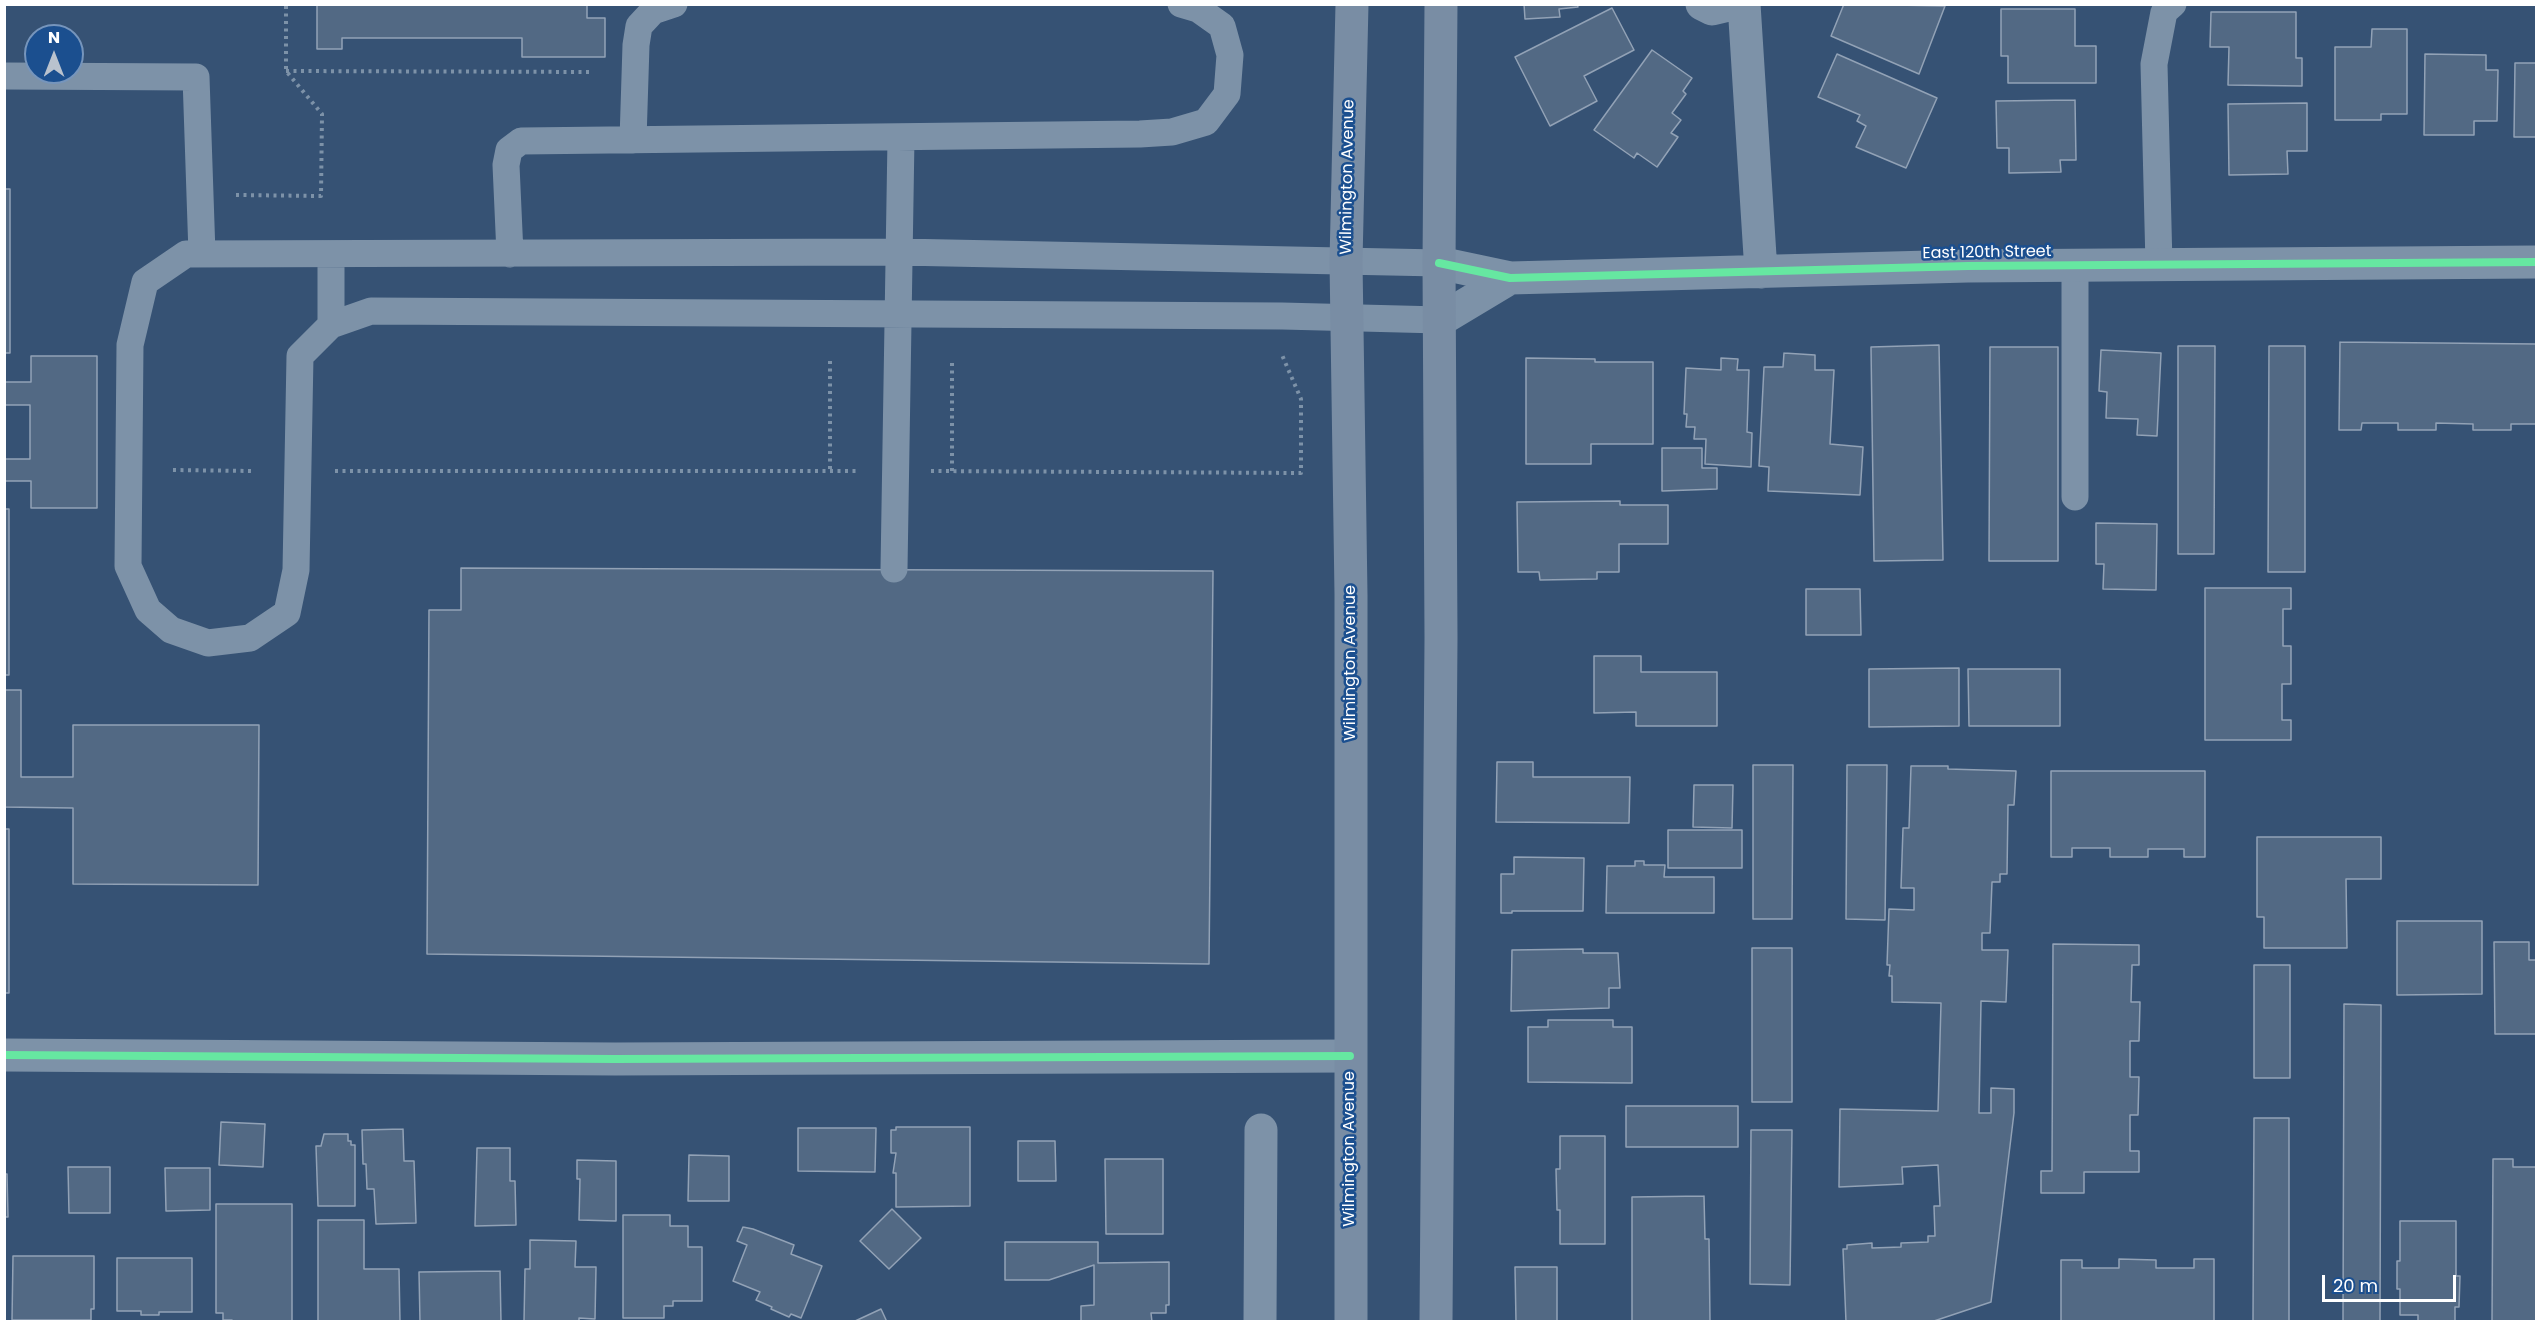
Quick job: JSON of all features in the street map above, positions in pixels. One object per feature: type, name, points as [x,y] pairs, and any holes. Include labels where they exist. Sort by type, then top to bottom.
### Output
[{"type":"main road","name":"Wilmington Avenue","points":[[1351,1322],[1351,595],[1346,261],[1352,4]]},
{"type":"main road","points":[[1436,1322],[1441,638],[1439,263],[1441,4]]},
{"type":"street","points":[[1702,4],[1712,9],[1733,4]]},
{"type":"street","points":[[1744,4],[1761,272]]},
{"type":"street","name":"East 120th Street","points":[[1439,263],[1510,278],[2075,265],[2536,262]]},
{"type":"street","name":"East 120th Street","points":[[1440,320],[1510,278]]},
{"type":"street","points":[[4,1055],[615,1059],[1350,1056]]},
{"type":"street","points":[[1260,1322],[1261,1130]]},
{"type":"lane","points":[[633,140],[636,45],[639,26],[652,11],[674,4]]},
{"type":"lane","points":[[510,254],[506,165],[509,150],[520,141],[1140,134],[1172,132],[1206,122],[1227,94],[1230,55],[1222,26],[1198,9],[1181,4]]},
{"type":"lane","points":[[2159,265],[2154,64],[2164,12],[2173,4]]},
{"type":"lane","points":[[4,76],[196,77],[202,254]]},
{"type":"lane","points":[[894,569],[901,138]]},
{"type":"lane","points":[[1439,263],[900,252],[186,254],[145,282],[130,345],[128,566],[148,610],[171,630],[208,643],[250,638],[287,613],[296,570],[300,356],[331,325],[371,311],[1440,320]]},
{"type":"lane","points":[[331,254],[331,325]]},
{"type":"lane","points":[[2075,265],[2075,497]]},
{"type":"path","points":[[232,195],[321,196],[322,114],[286,71],[286,4]]},
{"type":"path","points":[[286,71],[592,72]]},
{"type":"path","points":[[830,361],[830,471]]},
{"type":"path","points":[[952,362],[952,471]]},
{"type":"path","points":[[173,470],[252,471]]},
{"type":"building","points":[[317,4],[587,4],[587,18],[605,18],[605,57],[522,57],[522,38],[342,38],[342,49],[317,49]]},
{"type":"building","points":[[1524,4],[1577,4],[1578,7],[1559,9],[1560,17],[1525,19]]},
{"type":"building","points":[[1844,4],[1945,6],[1919,74],[1831,36]]},
{"type":"building","points":[[1612,8],[1634,50],[1584,76],[1597,101],[1550,126],[1515,57]]},
{"type":"building","points":[[2001,9],[2075,9],[2075,46],[2096,46],[2096,83],[2008,83],[2008,56],[2001,56]]},
{"type":"building","points":[[2211,12],[2296,12],[2296,58],[2302,58],[2302,86],[2228,85],[2229,47],[2210,47]]},
{"type":"building","points":[[2372,29],[2407,29],[2407,114],[2381,114],[2381,120],[2335,120],[2335,47],[2371,47]]},
{"type":"building","points":[[1652,50],[1692,78],[1683,91],[1686,94],[1672,113],[1681,120],[1671,133],[1678,137],[1657,167],[1637,153],[1634,158],[1594,130]]},
{"type":"building","points":[[1837,54],[1937,98],[1906,168],[1856,147],[1866,126],[1857,121],[1860,115],[1818,97]]},
{"type":"building","points":[[2425,54],[2486,55],[2486,70],[2498,70],[2497,121],[2474,121],[2474,135],[2424,135]]},
{"type":"building","points":[[2515,63],[2536,63],[2536,137],[2514,137]]},
{"type":"building","points":[[2075,100],[2076,160],[2060,160],[2061,172],[2009,173],[2009,148],[1997,148],[1996,101]]},
{"type":"building","points":[[2307,103],[2307,151],[2287,151],[2288,174],[2229,175],[2228,104]]},
{"type":"building","points":[[4,189],[10,189],[10,353],[4,353]]},
{"type":"building","points":[[2340,342],[2536,344],[2536,424],[2511,424],[2511,430],[2473,430],[2473,424],[2436,423],[2436,430],[2398,430],[2398,423],[2362,423],[2361,430],[2339,430]]},
{"type":"building","points":[[1939,345],[1943,560],[1874,561],[1871,347]]},
{"type":"building","points":[[2178,346],[2215,346],[2214,554],[2178,554]]},
{"type":"building","points":[[2269,346],[2305,346],[2305,572],[2268,572]]},
{"type":"building","points":[[1990,347],[2058,347],[2058,561],[1989,561]]},
{"type":"building","points":[[2101,350],[2161,353],[2157,436],[2137,435],[2138,419],[2106,418],[2107,392],[2099,391]]},
{"type":"building","points":[[1784,353],[1815,355],[1815,370],[1834,370],[1830,444],[1863,447],[1860,495],[1768,491],[1769,467],[1759,466],[1764,367],[1783,367]]},
{"type":"building","points":[[31,356],[97,356],[97,508],[31,508],[31,481],[4,481],[4,459],[30,459],[30,405],[4,405],[4,382],[31,382]]},
{"type":"building","points":[[1526,358],[1595,359],[1595,362],[1653,362],[1653,444],[1591,444],[1591,464],[1526,464]]},
{"type":"building","points":[[1721,358],[1738,359],[1737,370],[1749,370],[1747,432],[1752,433],[1751,467],[1705,464],[1706,439],[1694,439],[1695,427],[1686,427],[1687,414],[1684,414],[1686,368],[1721,370]]},
{"type":"building","points":[[1662,448],[1702,448],[1702,468],[1717,468],[1717,489],[1662,491]]},
{"type":"building","points":[[1620,501],[1620,505],[1668,505],[1668,544],[1619,544],[1619,572],[1597,572],[1597,579],[1540,580],[1539,572],[1518,572],[1517,502]]},
{"type":"building","points":[[4,509],[9,509],[9,675],[4,675]]},
{"type":"building","points":[[2096,523],[2157,524],[2156,590],[2103,589],[2104,564],[2096,564]]},
{"type":"building","points":[[461,568],[1213,571],[1209,964],[427,954],[429,610],[461,610]]},
{"type":"building","points":[[2205,588],[2291,588],[2291,609],[2283,609],[2283,646],[2291,646],[2291,684],[2282,684],[2282,720],[2291,720],[2291,740],[2205,740]]},
{"type":"building","points":[[1806,589],[1860,589],[1861,635],[1806,635]]},
{"type":"building","points":[[1594,656],[1641,656],[1641,672],[1717,672],[1717,726],[1636,726],[1636,712],[1594,713]]},
{"type":"building","points":[[1959,668],[1959,726],[1869,727],[1869,669]]},
{"type":"building","points":[[1968,669],[2060,669],[2060,726],[1969,726]]},
{"type":"building","points":[[4,690],[21,690],[21,777],[73,777],[73,725],[259,725],[258,885],[73,884],[73,808],[4,807]]},
{"type":"building","points":[[1497,762],[1533,762],[1533,777],[1630,777],[1629,823],[1496,822]]},
{"type":"building","points":[[1753,765],[1793,765],[1792,919],[1753,919]]},
{"type":"building","points":[[1847,765],[1887,765],[1885,920],[1846,919]]},
{"type":"building","points":[[1911,766],[2016,771],[2014,805],[2008,805],[2007,874],[2000,874],[2000,882],[1992,882],[1990,933],[1982,933],[1982,950],[2008,950],[2006,1002],[1981,1001],[1979,1113],[1991,1113],[1991,1088],[2014,1089],[2014,1113],[1991,1302],[1934,1321],[1846,1322],[1843,1249],[1847,1249],[1847,1245],[1872,1243],[1872,1248],[1901,1247],[1901,1243],[1928,1242],[1928,1236],[1935,1236],[1934,1206],[1940,1206],[1938,1165],[1902,1167],[1903,1184],[1839,1187],[1840,1109],[1938,1111],[1941,1003],[1892,1002],[1892,976],[1889,976],[1890,965],[1887,965],[1889,909],[1914,910],[1914,888],[1901,888],[1903,828],[1909,828]]},
{"type":"building","points":[[2051,771],[2205,771],[2205,857],[2184,857],[2184,849],[2148,849],[2148,857],[2110,857],[2110,848],[2072,848],[2072,857],[2051,857]]},
{"type":"building","points":[[1694,785],[1733,785],[1732,828],[1693,827]]},
{"type":"building","points":[[4,829],[9,829],[9,993],[4,993]]},
{"type":"building","points":[[1668,830],[1742,830],[1742,868],[1668,868]]},
{"type":"building","points":[[2257,837],[2381,837],[2381,879],[2346,879],[2347,948],[2264,948],[2264,917],[2257,917]]},
{"type":"building","points":[[1514,857],[1584,858],[1583,911],[1501,913],[1501,874],[1514,874]]},
{"type":"building","points":[[1635,861],[1644,861],[1644,865],[1665,865],[1664,877],[1714,877],[1714,913],[1606,913],[1607,866],[1635,866]]},
{"type":"building","points":[[2397,921],[2482,921],[2482,994],[2397,995]]},
{"type":"building","points":[[2494,942],[2529,942],[2529,960],[2536,960],[2536,1034],[2495,1034]]},
{"type":"building","points":[[2053,944],[2139,945],[2139,965],[2132,965],[2131,1002],[2140,1002],[2139,1041],[2130,1041],[2130,1077],[2139,1077],[2138,1115],[2130,1115],[2130,1151],[2139,1151],[2139,1172],[2084,1172],[2084,1193],[2041,1193],[2041,1171],[2052,1171]]},
{"type":"building","points":[[1752,948],[1792,948],[1792,1102],[1752,1102]]},
{"type":"building","points":[[1583,949],[1583,953],[1618,953],[1620,988],[1609,988],[1609,1008],[1511,1011],[1512,950]]},
{"type":"building","points":[[2254,965],[2290,965],[2290,1078],[2254,1078]]},
{"type":"building","points":[[2344,1004],[2381,1005],[2380,1322],[2343,1322]]},
{"type":"building","points":[[1548,1020],[1613,1020],[1613,1027],[1632,1027],[1632,1083],[1528,1082],[1528,1027],[1548,1027]]},
{"type":"building","points":[[1626,1106],[1738,1106],[1738,1147],[1626,1147]]},
{"type":"building","points":[[2254,1118],[2289,1118],[2289,1322],[2253,1322]]},
{"type":"building","points":[[221,1122],[265,1124],[263,1167],[219,1165]]},
{"type":"building","points":[[896,1127],[970,1127],[970,1206],[896,1207],[896,1173],[893,1173],[896,1153],[891,1153],[891,1130],[896,1130]]},
{"type":"building","points":[[798,1128],[876,1128],[875,1172],[798,1171]]},
{"type":"building","points":[[403,1129],[404,1161],[414,1161],[416,1223],[376,1224],[374,1189],[367,1189],[366,1164],[363,1164],[362,1130]]},
{"type":"building","points":[[1751,1130],[1792,1130],[1790,1285],[1750,1284]]},
{"type":"building","points":[[324,1134],[348,1134],[348,1141],[351,1141],[351,1145],[355,1145],[355,1206],[318,1206],[316,1146],[321,1146]]},
{"type":"building","points":[[1560,1136],[1605,1136],[1605,1244],[1560,1244],[1560,1210],[1557,1210],[1556,1169],[1560,1169]]},
{"type":"building","points":[[1018,1141],[1055,1141],[1056,1181],[1018,1181]]},
{"type":"building","points":[[477,1148],[510,1148],[510,1181],[515,1181],[516,1225],[475,1226]]},
{"type":"building","points":[[689,1155],[729,1156],[729,1201],[688,1201]]},
{"type":"building","points":[[1105,1159],[1163,1159],[1163,1234],[1106,1234]]},
{"type":"building","points":[[2493,1159],[2513,1159],[2513,1167],[2536,1167],[2536,1322],[2492,1322]]},
{"type":"building","points":[[577,1160],[616,1161],[616,1221],[579,1220],[580,1179],[577,1179]]},
{"type":"building","points":[[68,1167],[110,1167],[110,1213],[69,1213]]},
{"type":"building","points":[[165,1168],[210,1168],[210,1210],[166,1211]]},
{"type":"building","points":[[4,1174],[7,1174],[8,1217],[4,1217]]},
{"type":"building","points":[[1704,1196],[1705,1239],[1709,1239],[1710,1322],[1632,1322],[1632,1197]]},
{"type":"building","points":[[216,1204],[292,1204],[292,1322],[232,1322],[232,1320],[223,1320],[223,1313],[216,1313]]},
{"type":"building","points":[[892,1209],[921,1238],[889,1269],[860,1241]]},
{"type":"building","points":[[623,1215],[670,1215],[670,1226],[688,1226],[688,1247],[702,1247],[702,1301],[673,1301],[673,1306],[664,1306],[664,1318],[623,1318]]},
{"type":"building","points":[[318,1220],[364,1220],[364,1269],[399,1269],[400,1322],[318,1322]]},
{"type":"building","points":[[2400,1221],[2456,1221],[2456,1276],[2460,1276],[2459,1307],[2455,1307],[2455,1322],[2418,1322],[2418,1315],[2400,1315],[2397,1261],[2400,1261]]},
{"type":"building","points":[[743,1227],[794,1245],[791,1254],[822,1266],[801,1318],[791,1314],[789,1317],[771,1309],[772,1307],[756,1300],[760,1292],[733,1281],[747,1245],[737,1241]]},
{"type":"building","points":[[530,1240],[576,1241],[575,1267],[596,1267],[595,1319],[579,1318],[579,1322],[524,1322],[525,1269],[530,1269]]},
{"type":"building","points":[[1005,1242],[1098,1242],[1098,1263],[1169,1262],[1169,1305],[1166,1305],[1166,1313],[1151,1313],[1152,1322],[1081,1322],[1081,1306],[1094,1305],[1094,1265],[1049,1280],[1005,1280]]},
{"type":"building","points":[[13,1256],[94,1256],[94,1309],[91,1309],[91,1320],[12,1320]]},
{"type":"building","points":[[117,1258],[192,1258],[192,1312],[159,1312],[159,1315],[141,1315],[141,1311],[117,1311]]},
{"type":"building","points":[[2119,1259],[2156,1260],[2156,1268],[2194,1268],[2194,1259],[2214,1259],[2214,1322],[2061,1322],[2061,1260],[2082,1260],[2082,1268],[2119,1268]]},
{"type":"building","points":[[1515,1267],[1557,1267],[1557,1322],[1516,1322]]},
{"type":"building","points":[[500,1271],[501,1322],[420,1322],[419,1272]]},
{"type":"building","points":[[881,1309],[887,1322],[853,1322]]},
{"type":"cycle path","points":[[1439,263],[1510,278],[1968,266],[2536,262]]},
{"type":"cycle path","points":[[4,1055],[615,1059],[1350,1056]]}]
